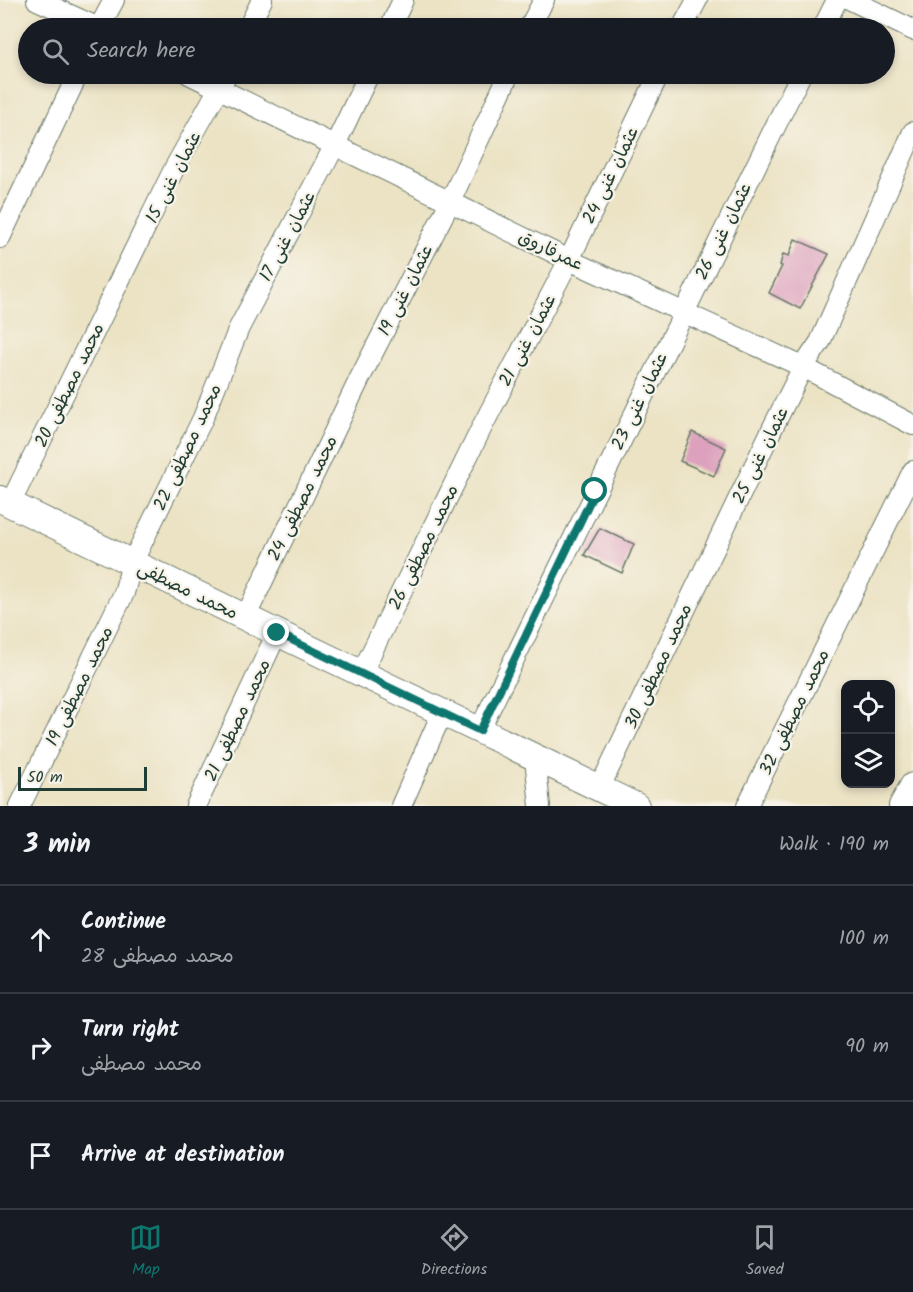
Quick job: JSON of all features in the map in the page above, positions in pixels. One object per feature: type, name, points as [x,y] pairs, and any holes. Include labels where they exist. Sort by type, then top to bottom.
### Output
[{"type":"street","points":[[37,0],[77,18]]},
{"type":"street","points":[[104,18],[114,0]]},
{"type":"street","points":[[253,18],[262,0]]},
{"type":"street","points":[[395,18],[403,0]]},
{"type":"street","points":[[534,18],[544,0]]},
{"type":"street","points":[[687,18],[697,0]]},
{"type":"street","points":[[828,18],[837,0]]},
{"type":"street","points":[[851,0],[888,18]]},
{"type":"street","points":[[895,21],[913,30]]},
{"type":"street","points":[[0,238],[73,84]]},
{"type":"street","name":"عثمان غنی 15","points":[[128,266],[175,167],[222,84]]},
{"type":"street","name":"عمرفاروق","points":[[229,84],[336,144],[450,202],[569,260],[803,367],[913,425]]},
{"type":"street","name":"عثمان غنی 17","points":[[239,328],[336,144],[364,84]]},
{"type":"street","name":"عثمان غنی 19","points":[[360,378],[450,202],[503,84]]},
{"type":"street","name":"عثمان غنی 24","points":[[569,260],[654,84]]},
{"type":"street","name":"عثمان غنی 26","points":[[683,312],[796,84]]},
{"type":"street","name":"عثمان غنی 25","points":[[717,542],[803,367],[820,342],[913,132]]},
{"type":"street","name":"عثمان غنی 21","points":[[485,421],[569,260]]},
{"type":"street","name":"محمد مصطفی 20","points":[[5,502],[128,266]]},
{"type":"street","name":"عثمان غنی 23","points":[[480,731],[683,312]]},
{"type":"street","name":"محمد مصطفی 22","points":[[132,563],[203,418],[239,328]]},
{"type":"street","name":"محمد مصطفی 24","points":[[245,618],[360,378]]},
{"type":"street","name":"محمد مصطفی 26","points":[[361,674],[485,421]]},
{"type":"street","name":"محمد مصطفی 32","points":[[747,806],[913,471]]},
{"type":"street","name":"محمد مصطفی","points":[[5,502],[636,806]]},
{"type":"street","name":"محمد مصطفی 30","points":[[599,789],[717,542]]},
{"type":"street","name":"محمد مصطفی 19","points":[[20,806],[124,593],[132,563]]},
{"type":"street","name":"محمد مصطفی 21","points":[[196,806],[277,633]]},
{"type":"street","points":[[401,806],[442,713]]},
{"type":"street","points":[[536,758],[540,806]]},
{"type":"street","points":[[412,783],[414,806]]},
{"type":"street","points":[[902,806],[913,786]]},
{"type":"building","points":[[795,239],[829,254],[800,309],[769,293],[782,266],[780,265],[783,254],[789,256]]},
{"type":"building","points":[[692,432],[726,448],[714,476],[680,461]]},
{"type":"building","points":[[600,528],[634,544],[622,573],[584,555]]},
{"type":"route","points":[[277,633],[480,731],[595,491]]}]
